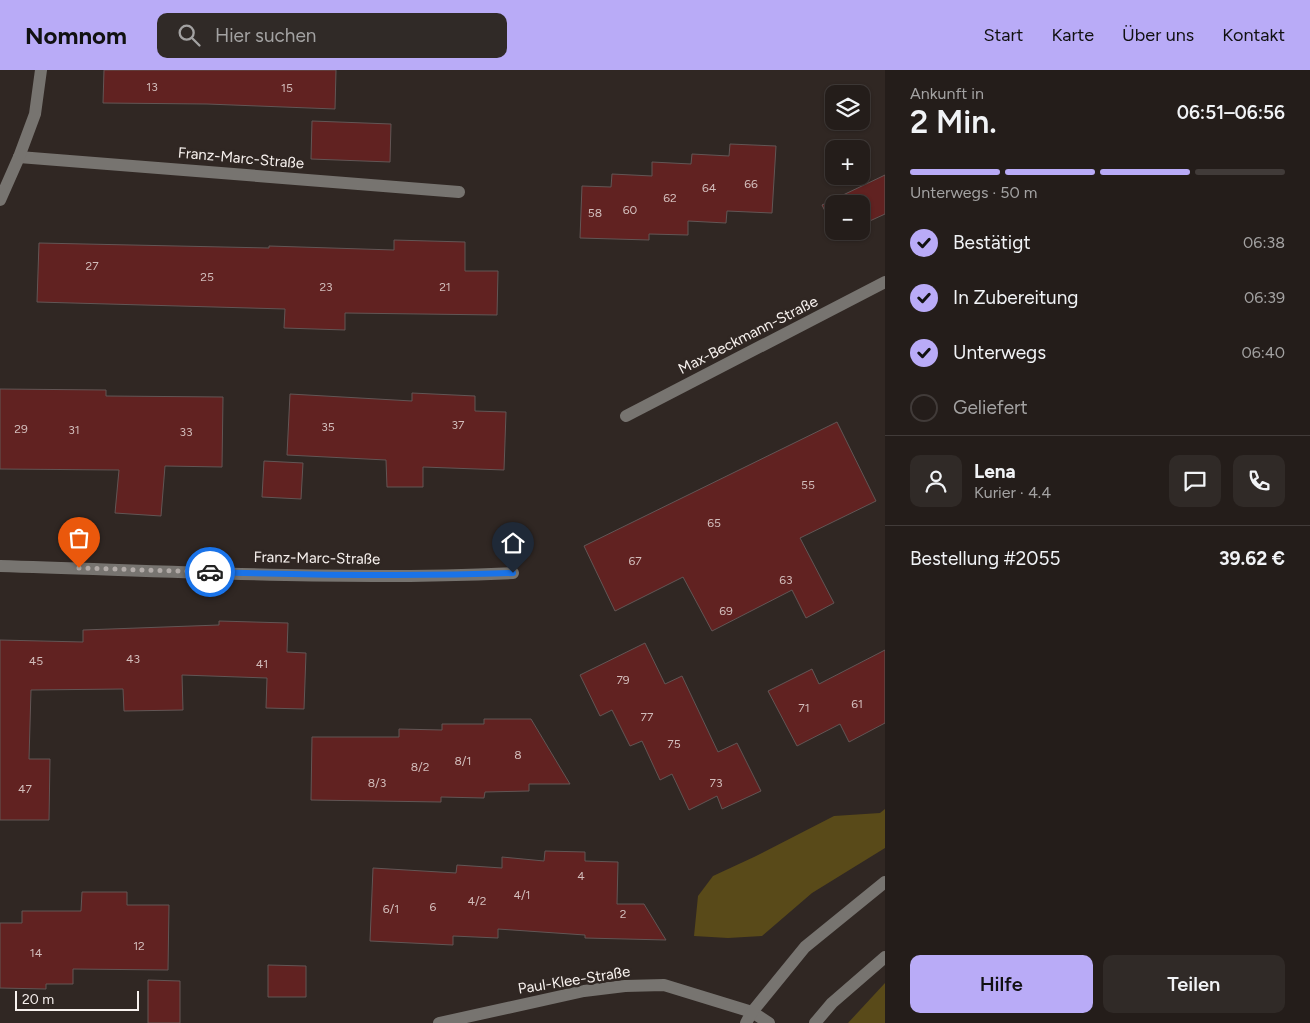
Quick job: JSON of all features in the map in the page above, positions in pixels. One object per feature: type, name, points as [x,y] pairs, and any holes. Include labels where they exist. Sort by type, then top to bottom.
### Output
[{"type":"street","points":[[0,200],[20,157],[35,114],[40,70]]},
{"type":"street","name":"Franz-Marc-Straße","points":[[20,157],[459,192]]},
{"type":"street","name":"Max-Beckmann-Straße","points":[[626,416],[885,282]]},
{"type":"street","name":"Franz-Marc-Straße","points":[[0,566],[316,575],[466,575],[513,573]]},
{"type":"street","points":[[749,1017],[805,947],[885,882]]},
{"type":"street","points":[[815,1023],[832,1003],[885,957]]},
{"type":"street","name":"Paul-Klee-Straße","points":[[439,1023],[584,991],[625,986],[664,985],[769,1023]]},
{"type":"shaded area","points":[[885,809],[885,848],[812,893],[762,936],[728,938],[694,936],[698,896],[713,876],[834,816],[880,813]]},
{"type":"shaded area","points":[[885,983],[885,1023],[848,1023]]},
{"type":"building","points":[[104,70],[336,70],[335,109],[207,104],[103,103]]},
{"type":"building","points":[[312,121],[391,124],[390,162],[311,159]]},
{"type":"building","points":[[730,144],[776,146],[772,213],[727,211],[726,223],[688,221],[688,235],[649,234],[649,240],[580,238],[582,186],[611,187],[612,174],[652,176],[652,162],[691,164],[692,154],[729,156]]},
{"type":"building","points":[[885,175],[885,214],[870,221],[870,195],[843,195],[864,185],[870,185],[870,182]]},
{"type":"building","points":[[394,240],[465,242],[465,271],[498,271],[497,315],[345,313],[345,330],[284,328],[285,309],[37,302],[39,243],[269,248],[269,246],[394,250]]},
{"type":"building","points":[[0,389],[106,390],[106,396],[223,397],[222,467],[165,466],[161,516],[115,513],[119,470],[0,469]]},
{"type":"building","points":[[412,393],[475,396],[475,411],[506,412],[504,470],[423,467],[423,487],[387,487],[386,460],[287,455],[290,394],[412,401]]},
{"type":"building","points":[[837,422],[876,501],[800,538],[834,603],[806,618],[792,590],[712,631],[683,577],[615,611],[584,546]]},
{"type":"building","points":[[264,461],[303,463],[301,499],[262,497]]},
{"type":"building","points":[[219,621],[288,623],[287,652],[306,653],[304,709],[266,708],[267,678],[182,675],[183,710],[124,711],[123,689],[31,690],[29,759],[50,759],[49,820],[0,820],[0,640],[83,642],[83,630],[219,625]]},
{"type":"building","points":[[645,643],[665,684],[682,676],[718,752],[737,743],[761,791],[722,809],[717,796],[689,810],[672,774],[660,780],[642,741],[630,746],[612,710],[600,716],[580,675]]},
{"type":"building","points":[[885,650],[885,723],[849,742],[840,724],[797,746],[768,691],[812,669],[819,684]]},
{"type":"building","points":[[484,719],[531,719],[570,784],[529,784],[529,791],[485,792],[484,798],[441,797],[441,802],[311,800],[312,737],[399,737],[399,729],[442,730],[442,724],[484,724]]},
{"type":"building","points":[[545,851],[585,852],[585,861],[618,862],[617,904],[644,904],[666,940],[585,938],[585,935],[498,929],[498,938],[453,936],[453,945],[370,941],[373,868],[456,873],[457,865],[502,868],[502,857],[544,861]]},
{"type":"building","points":[[82,892],[127,892],[127,905],[169,905],[168,970],[73,969],[73,984],[46,984],[46,989],[0,988],[0,923],[22,923],[22,911],[81,911]]},
{"type":"building","points":[[268,965],[306,966],[306,997],[268,997]]},
{"type":"building","points":[[148,980],[180,981],[180,1023],[148,1023]]},
{"type":"way so far","points":[[79,568],[210,572]]},
{"type":"route","points":[[210,572],[316,575],[466,575],[513,573]]}]
